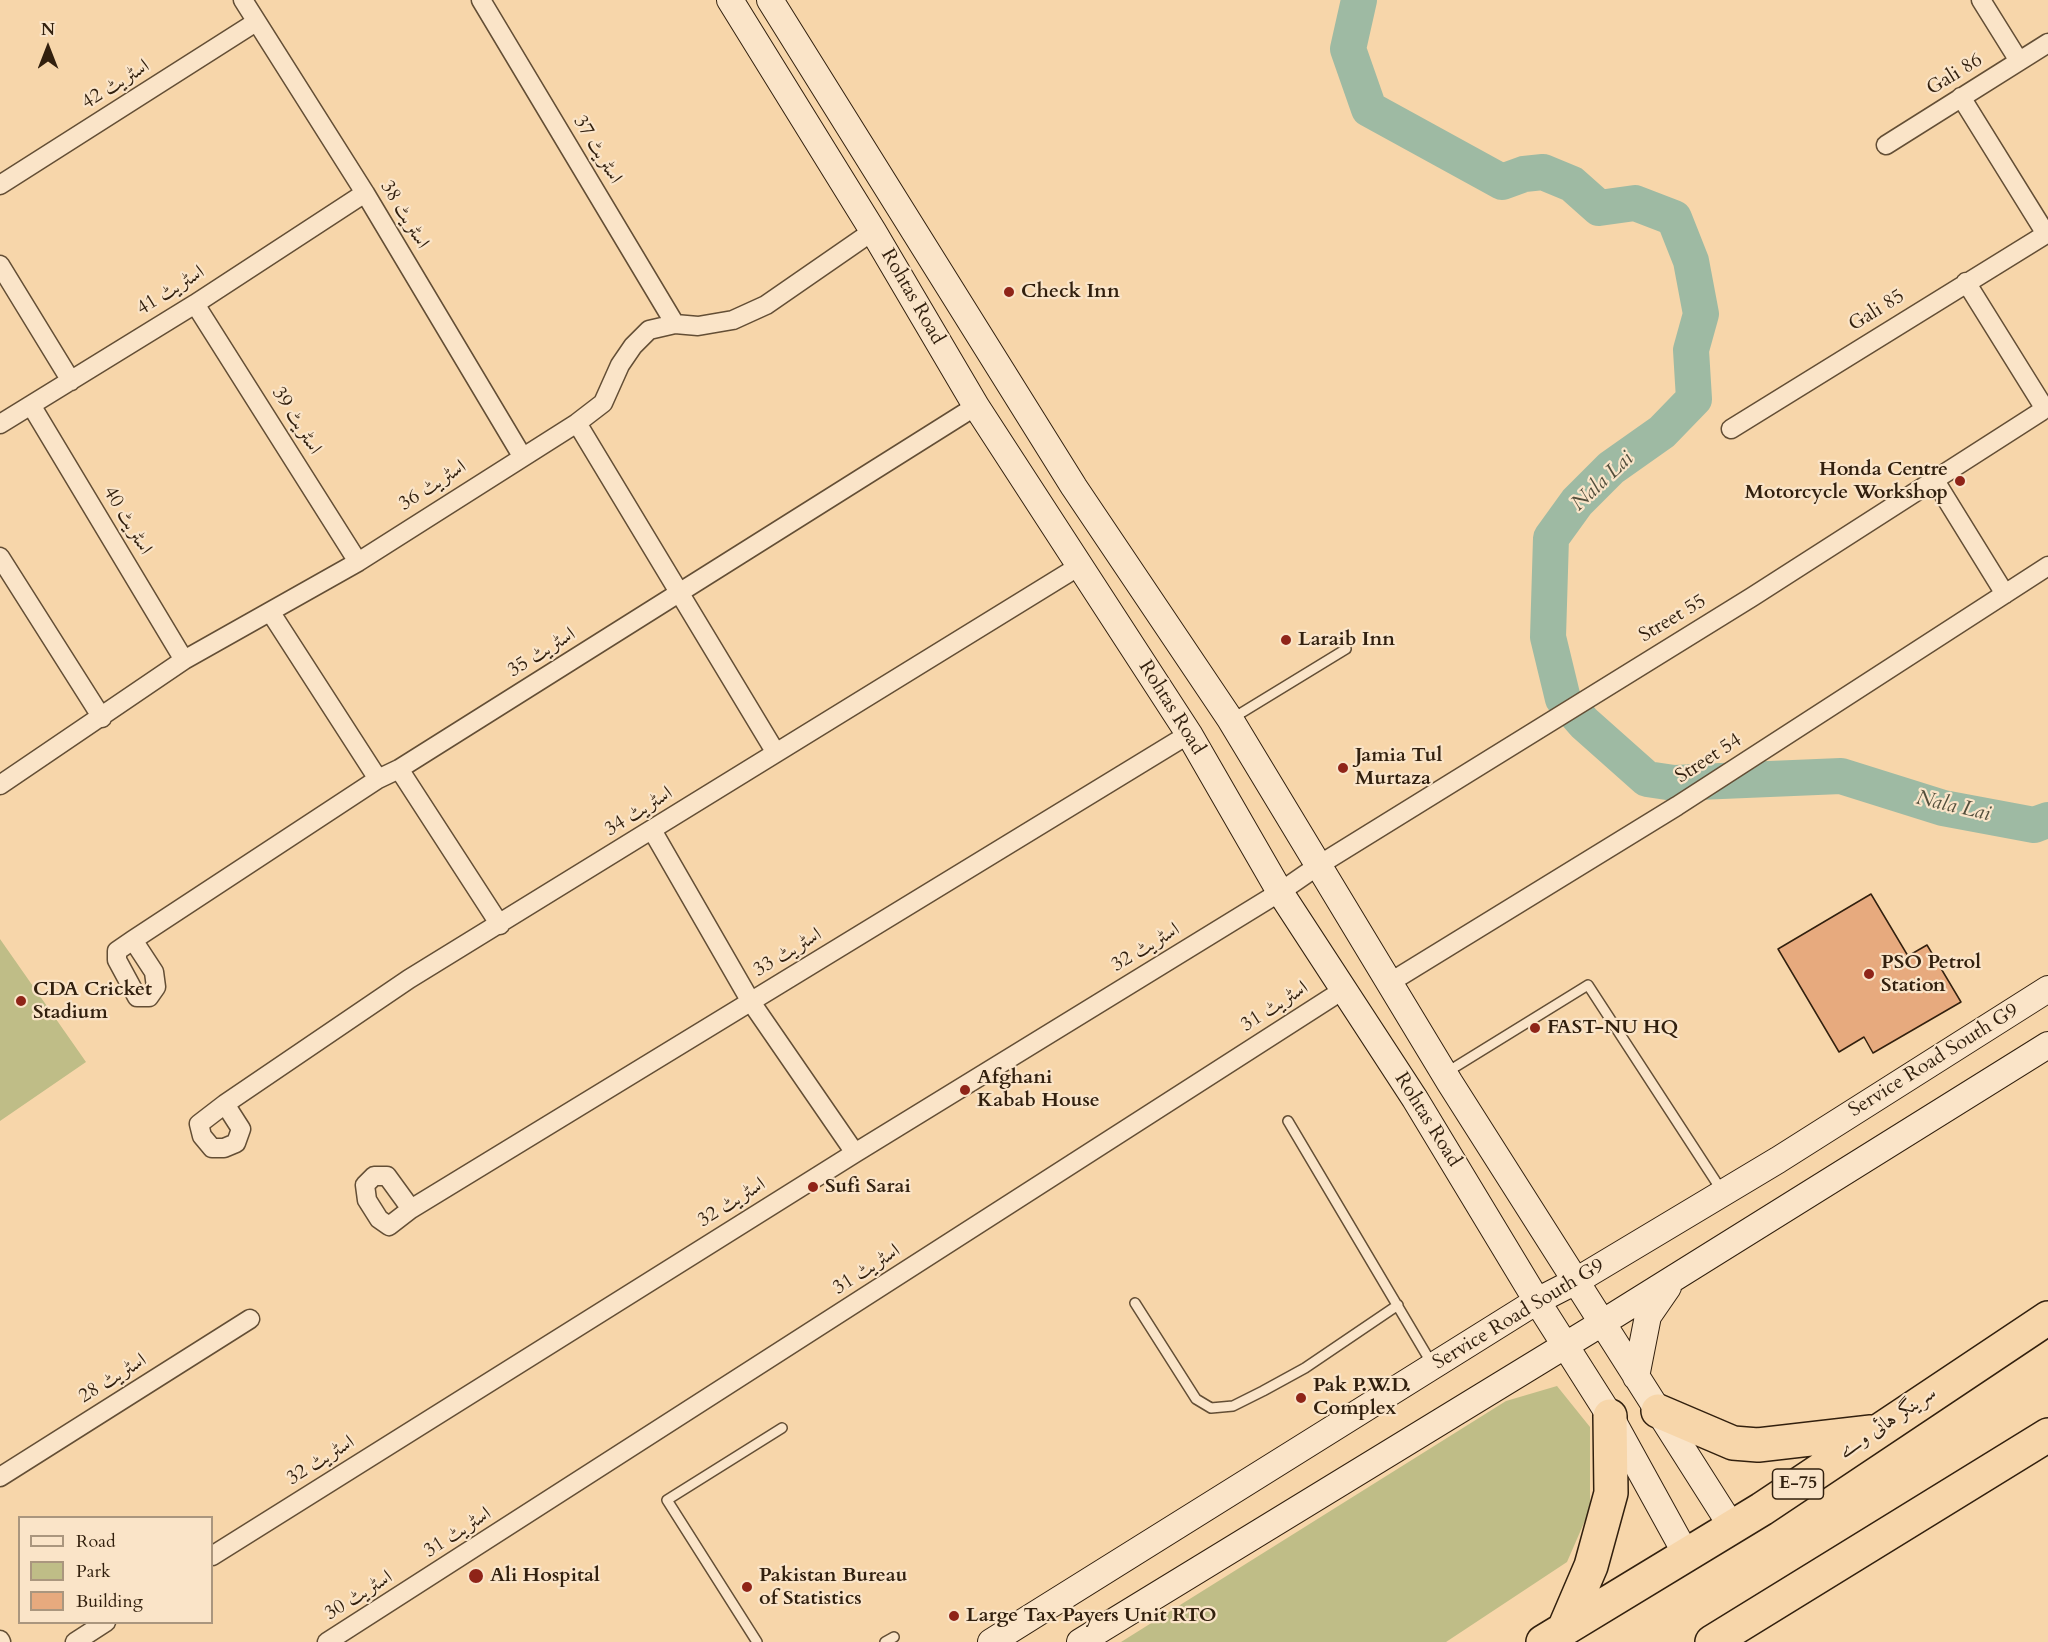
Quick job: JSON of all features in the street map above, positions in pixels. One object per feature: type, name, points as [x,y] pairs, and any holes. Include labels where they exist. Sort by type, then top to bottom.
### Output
[{"type":"highway","name":"سرینگر ہائی وے","points":[[1554,1636],[1732,1527],[2048,1318]]},
{"type":"highway","points":[[1658,1411],[1733,1443],[1758,1445],[1874,1431]]},
{"type":"highway","points":[[1554,1636],[1591,1566],[1611,1493],[1610,1416]]},
{"type":"highway","points":[[1712,1642],[2048,1436]]},
{"type":"main road","name":"Rohtas Road","points":[[730,0],[873,231],[976,406],[1189,734],[1280,892],[1415,1098],[1537,1301],[1610,1416],[1686,1554]]},
{"type":"main road","name":"Rohtas Road","points":[[770,0],[1074,487],[1230,719],[1447,1078],[1732,1527]]},
{"type":"main road","name":"Service Road South G9","points":[[991,1642],[1537,1301],[1576,1281],[1724,1192],[2048,989]]},
{"type":"main road","points":[[1080,1642],[1602,1323],[1685,1269],[2048,1045]]},
{"type":"main road","points":[[1415,1098],[1447,1078]]},
{"type":"main road","points":[[1636,1377],[1648,1316],[1668,1286],[1685,1269]]},
{"type":"street","name":"اسٹریٹ 38","points":[[243,0],[365,193],[522,456]]},
{"type":"street","name":"اسٹریٹ 37","points":[[481,0],[675,324]]},
{"type":"street","points":[[1981,0],[2019,61]]},
{"type":"street","name":"اسٹریٹ 42","points":[[0,185],[256,22]]},
{"type":"street","name":"Gali 86","points":[[1886,145],[2048,43]]},
{"type":"street","points":[[1961,97],[2047,234]]},
{"type":"street","name":"اسٹریٹ 41","points":[[0,424],[195,303],[365,193]]},
{"type":"street","name":"اسٹریٹ 36","points":[[0,786],[184,660],[358,562],[577,423],[603,403],[620,365],[649,330],[675,324],[698,326],[733,320],[766,304],[873,231]]},
{"type":"street","name":"Gali 85","points":[[1731,429],[2047,234]]},
{"type":"street","points":[[0,265],[71,381]]},
{"type":"street","points":[[1966,282],[2047,408]]},
{"type":"street","name":"اسٹریٹ 39","points":[[195,303],[358,562]]},
{"type":"street","name":"اسٹریٹ 40","points":[[31,405],[184,660]]},
{"type":"street","name":"اسٹریٹ 35","points":[[133,940],[378,779],[399,769],[976,406]]},
{"type":"street","name":"Street 55","points":[[1319,865],[1752,597],[2047,408]]},
{"type":"street","points":[[577,423],[776,753]]},
{"type":"street","points":[[1934,479],[2005,594]]},
{"type":"street","points":[[0,557],[102,718]]},
{"type":"street","name":"اسٹریٹ 34","points":[[225,1104],[409,979],[1081,565]]},
{"type":"street","name":"Street 54","points":[[1389,983],[1677,806],[2048,567]]},
{"type":"street","points":[[271,613],[378,779]]},
{"type":"street","name":"اسٹریٹ 33","points":[[411,1209],[1189,734]]},
{"type":"street","points":[[399,769],[500,925]]},
{"type":"street","points":[[652,830],[751,1002],[855,1153]]},
{"type":"street","name":"اسٹریٹ 32","points":[[213,1555],[855,1153],[1280,892],[1319,865]]},
{"type":"street","name":"اسٹریٹ 31","points":[[414,1588],[1343,990]]},
{"type":"street","name":"اسٹریٹ 28","points":[[0,1477],[250,1318]]},
{"type":"street","name":"اسٹریٹ 30","points":[[327,1642],[414,1588]]},
{"type":"street","points":[[75,1642],[104,1624]]},
{"type":"lane","points":[[1230,719],[1346,649]]},
{"type":"lane","points":[[1447,1078],[1588,985],[1724,1192]]},
{"type":"lane","points":[[1288,1121],[1434,1366]]},
{"type":"lane","points":[[1135,1303],[1196,1399],[1211,1408],[1233,1406],[1305,1368],[1398,1305]]},
{"type":"lane","points":[[757,1642],[667,1500],[782,1428]]},
{"type":"green space","name":"CDA Cricket Stadium","points":[[0,939],[86,1062],[0,1121]]},
{"type":"green space","points":[[1557,1386],[1590,1427],[1590,1509],[1567,1562],[1446,1642],[1121,1642],[1506,1401]]},
{"type":"building","name":"PSO Petrol Station","points":[[1871,894],[1908,956],[1927,945],[1961,1002],[1873,1053],[1864,1037],[1839,1052],[1778,949]]},
{"type":"waterway","name":"Nala Lai","points":[[1359,0],[1348,49],[1369,109],[1502,182],[1524,174],[1543,172],[1572,184],[1599,208],[1635,203],[1674,218],[1691,261],[1701,314],[1691,350],[1694,399],[1662,432],[1611,468],[1577,502],[1551,538],[1548,637],[1563,699],[1584,723],[1647,779],[1674,783],[1841,776],[1943,808],[2034,825],[2048,820]]},
{"type":"place","name":"Check Inn","points":[[1009,292]]},
{"type":"place","name":"Honda Centre Motorcycle Workshop","points":[[1960,481]]},
{"type":"place","name":"Laraib Inn","points":[[1286,640]]},
{"type":"place","name":"Jamia Tul Murtaza","points":[[1343,768]]},
{"type":"place","name":"PSO Petrol Station","points":[[1869,974]]},
{"type":"place","name":"CDA Cricket Stadium","points":[[21,1001]]},
{"type":"place","name":"FAST-NU HQ","points":[[1535,1028]]},
{"type":"place","name":"Afghani Kabab House","points":[[965,1090]]},
{"type":"place","name":"Sufi Sarai","points":[[813,1187]]},
{"type":"place","name":"Pak P.W.D. Complex","points":[[1301,1398]]},
{"type":"place","name":"Ali Hospital","points":[[476,1576]]},
{"type":"place","name":"Pakistan Bureau of Statistics","points":[[747,1587]]},
{"type":"place","name":"Large Tax Payers Unit RTO","points":[[954,1616]]}]
